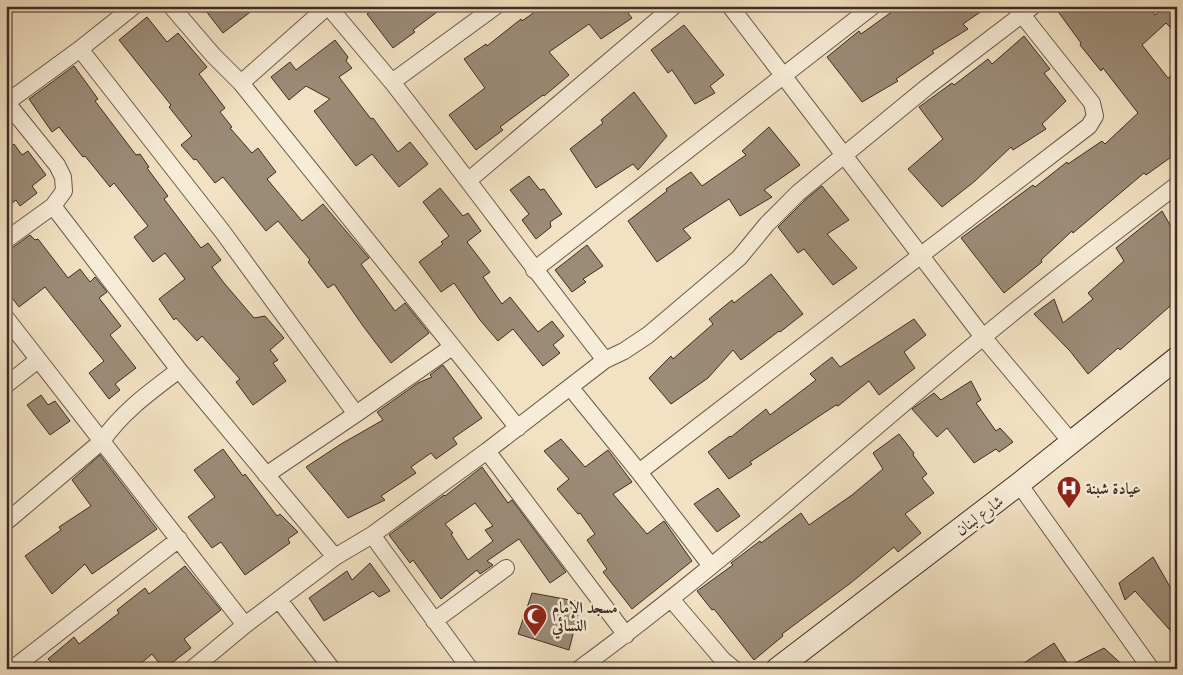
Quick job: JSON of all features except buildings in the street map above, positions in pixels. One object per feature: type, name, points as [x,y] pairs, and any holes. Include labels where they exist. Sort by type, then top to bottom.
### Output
[{"type":"street","points":[[6,240],[52,206],[64,191],[63,177],[57,165],[6,103],[80,49],[134,6]]},
{"type":"street","points":[[171,6],[213,56],[241,83],[518,428]]},
{"type":"street","points":[[241,83],[328,6],[392,82],[469,180],[534,270],[605,360]]},
{"type":"street","points":[[392,82],[496,6]]},
{"type":"street","points":[[469,180],[674,6]]},
{"type":"street","points":[[730,6],[983,337],[1072,443]]},
{"type":"street","points":[[534,270],[873,6]]},
{"type":"street","points":[[192,669],[245,625],[334,558],[372,535],[487,451],[605,360],[624,351],[648,335],[739,258],[767,224],[798,193],[1024,9],[1092,103],[1095,116],[1089,126],[639,472]]},
{"type":"street","points":[[80,49],[222,231],[356,414]]},
{"type":"street","points":[[579,669],[671,599],[983,337],[1177,185]]},
{"type":"street","points":[[52,206],[179,370],[334,558]]},
{"type":"street","points":[[6,318],[245,625]]},
{"type":"street","points":[[266,475],[452,347]]},
{"type":"street","name":"شارع لبنان","points":[[777,669],[1072,443],[1177,358]]},
{"type":"street","points":[[6,385],[38,360]]},
{"type":"street","points":[[6,522],[102,441],[129,408],[179,370]]},
{"type":"street","points":[[570,388],[639,472],[711,566]]},
{"type":"street","points":[[487,451],[626,634]]},
{"type":"street","points":[[1019,484],[1151,669]]},
{"type":"street","points":[[372,535],[470,669]]},
{"type":"street","points":[[12,669],[179,539]]},
{"type":"street","points":[[434,621],[506,568]]},
{"type":"street","points":[[671,599],[734,669]]},
{"type":"street","points":[[279,600],[332,669]]},
{"type":"place","name":"عيادة شبنة","points":[[1069,509]]},
{"type":"place","name":"مسجد الإمام النسائي","points":[[535,637]]}]
